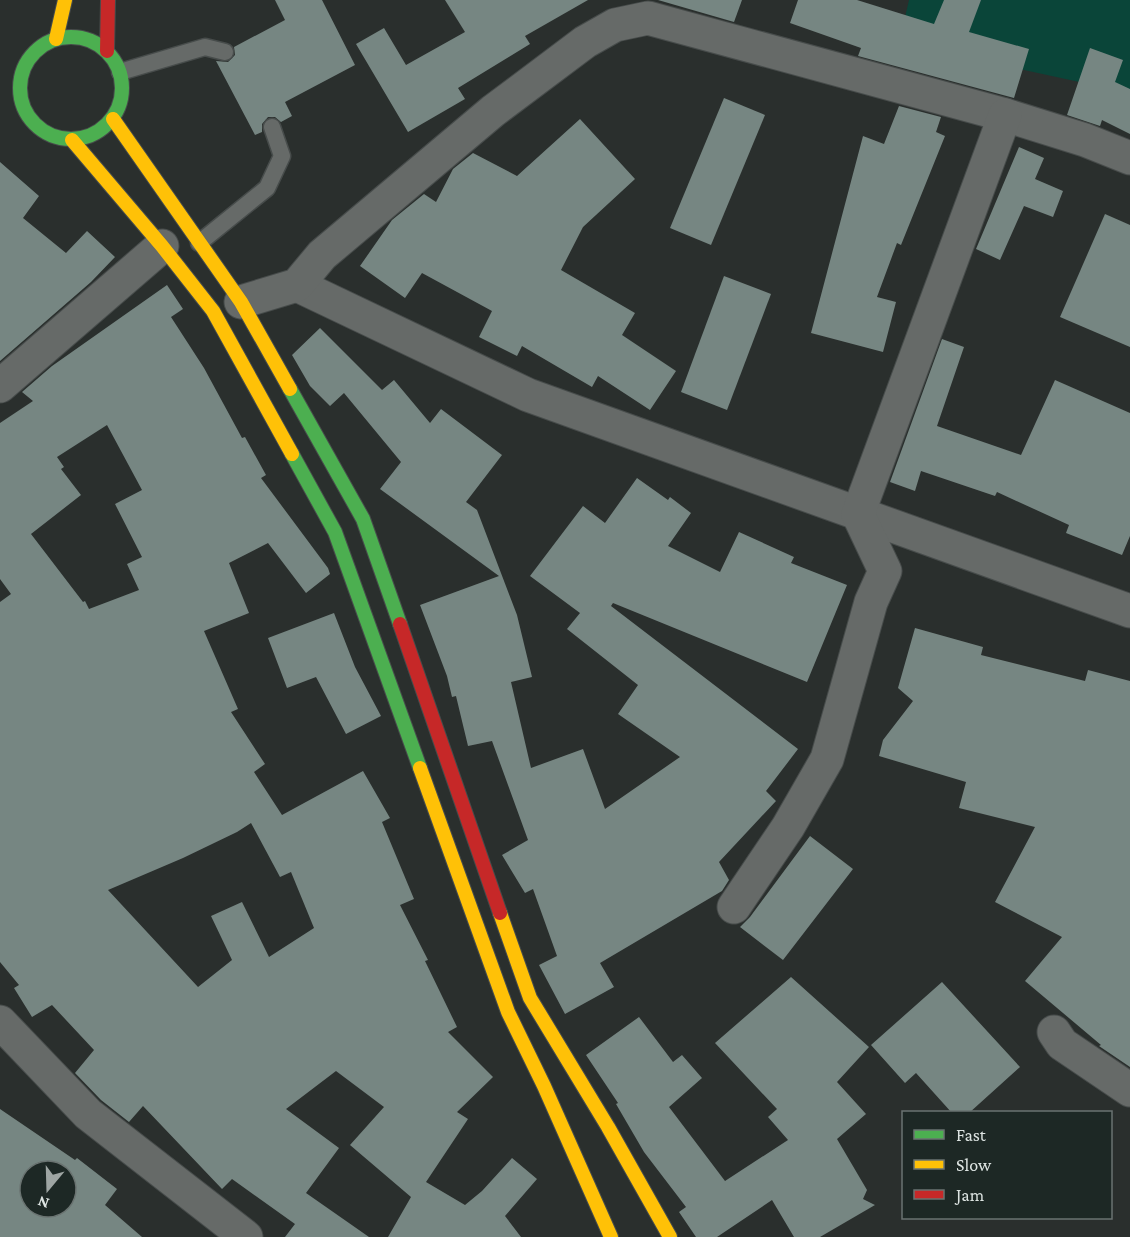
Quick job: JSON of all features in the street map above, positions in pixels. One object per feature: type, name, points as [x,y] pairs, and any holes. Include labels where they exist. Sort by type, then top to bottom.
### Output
[{"type":"main road","points":[[56,39],[65,0]]},
{"type":"main road","points":[[107,51],[108,0]]},
{"type":"main road","points":[[7,85],[20,98],[30,120],[49,135],[72,140],[95,134],[113,119],[123,97],[120,72],[107,51],[83,38],[56,39],[33,53],[22,74],[20,98]]},
{"type":"main road","points":[[113,119],[241,302],[363,519],[530,998],[608,1127],[670,1237]]},
{"type":"main road","points":[[72,140],[162,246],[213,311],[335,532],[508,1012],[544,1086],[611,1237]]},
{"type":"street","points":[[241,302],[297,285],[322,255],[493,111],[585,42],[615,25],[648,18],[1005,115],[1085,140],[1130,158]]},
{"type":"street","points":[[734,907],[788,827],[827,759],[871,602],[885,571],[858,514],[1005,115]]},
{"type":"street","points":[[0,386],[162,246]]},
{"type":"street","points":[[297,285],[528,395],[1130,611]]},
{"type":"street","points":[[0,1022],[88,1114],[246,1237]]},
{"type":"street","points":[[1054,1032],[1062,1044],[1130,1090]]},
{"type":"lane","points":[[120,72],[204,47],[225,52]]},
{"type":"lane","points":[[199,243],[267,188],[282,156],[272,127]]},
{"type":"green space","points":[[909,0],[1130,0],[1130,93],[899,43]]},
{"type":"building","points":[[275,0],[322,0],[355,65],[285,102],[292,116],[281,122],[275,117],[268,117],[262,124],[262,132],[255,135],[216,61],[228,62],[235,55],[234,47],[285,20]]},
{"type":"building","points":[[445,0],[588,0],[525,36],[530,44],[458,88],[465,99],[408,132],[356,44],[384,28],[406,65],[465,32]]},
{"type":"building","points":[[658,0],[742,0],[734,22]]},
{"type":"building","points":[[798,0],[857,0],[934,24],[944,0],[981,0],[969,32],[1029,49],[1014,98],[858,56],[861,48],[790,23]]},
{"type":"building","points":[[1090,48],[1123,60],[1115,82],[1130,89],[1130,134],[1102,120],[1100,126],[1067,115]]},
{"type":"building","points":[[724,98],[765,115],[711,245],[670,228]]},
{"type":"building","points":[[899,106],[941,117],[936,132],[945,136],[901,245],[897,243],[877,297],[896,302],[883,352],[811,333],[863,136],[884,144]]},
{"type":"building","points":[[580,119],[635,179],[583,227],[561,270],[635,313],[622,335],[676,371],[650,410],[598,376],[592,387],[522,346],[517,356],[479,337],[492,311],[422,273],[405,298],[360,266],[392,220],[424,194],[436,202],[453,169],[473,153],[517,176]]},
{"type":"building","points":[[1019,147],[1044,158],[1035,179],[1063,191],[1053,217],[1024,206],[1000,260],[976,249]]},
{"type":"building","points":[[0,162],[39,196],[23,218],[66,253],[87,231],[115,257],[91,282],[0,361]]},
{"type":"building","points":[[1105,214],[1130,225],[1130,347],[1060,317]]},
{"type":"building","points":[[724,276],[771,294],[727,410],[681,392]]},
{"type":"building","points":[[167,285],[183,309],[171,317],[204,368],[242,438],[245,437],[266,475],[261,478],[328,568],[330,574],[306,593],[268,543],[229,563],[249,613],[204,631],[238,709],[231,712],[265,764],[254,772],[282,815],[363,771],[390,818],[382,822],[414,899],[400,905],[428,960],[425,961],[457,1027],[448,1032],[493,1077],[457,1112],[468,1119],[426,1182],[465,1205],[482,1191],[512,1158],[537,1179],[505,1216],[521,1237],[388,1237],[411,1197],[350,1145],[384,1107],[336,1071],[286,1109],[339,1148],[306,1193],[369,1237],[285,1237],[295,1224],[232,1179],[222,1189],[143,1106],[129,1122],[101,1100],[75,1073],[94,1050],[52,1005],[32,1017],[14,988],[19,985],[0,962],[0,602],[11,594],[0,579],[0,423],[33,401],[22,392],[52,366]],"holes":[[[107,425],[142,490],[115,504],[142,557],[127,564],[139,590],[89,609],[31,534],[81,495],[61,469],[64,467],[57,457]],[[251,823],[280,877],[291,872],[314,928],[269,957],[242,902],[211,916],[232,960],[198,987],[108,890],[183,858]]]},
{"type":"building","points":[[320,328],[382,390],[394,380],[430,423],[441,409],[502,455],[466,502],[477,510],[517,615],[532,677],[511,682],[531,768],[583,749],[605,809],[680,757],[618,714],[638,685],[567,629],[580,613],[530,576],[583,506],[605,523],[637,478],[668,500],[670,497],[691,513],[668,546],[720,572],[739,532],[794,557],[791,563],[847,585],[807,682],[613,603],[611,606],[798,749],[766,791],[776,801],[719,862],[729,880],[722,891],[600,963],[614,987],[565,1014],[539,965],[557,956],[533,889],[525,893],[502,855],[528,840],[492,741],[468,746],[456,696],[452,697],[447,676],[420,605],[499,576],[380,489],[401,462],[344,393],[330,406],[310,386],[292,355]]},
{"type":"building","points":[[942,339],[964,347],[937,426],[1021,455],[1055,380],[1130,413],[1130,536],[1122,555],[1066,533],[1069,525],[997,492],[995,496],[921,471],[915,491],[890,482]]},
{"type":"building","points":[[334,613],[355,667],[381,716],[346,734],[316,677],[287,688],[268,638]]},
{"type":"building","points":[[915,628],[983,647],[981,655],[1085,681],[1088,670],[1130,681],[1130,1067],[1099,1046],[1101,1045],[1025,981],[1062,937],[995,902],[1035,827],[959,808],[966,782],[879,756],[883,740],[913,701],[898,688]]},
{"type":"building","points":[[810,836],[853,869],[783,960],[740,927],[750,917]]},
{"type":"building","points":[[791,977],[869,1047],[837,1082],[866,1114],[837,1139],[867,1190],[863,1199],[875,1205],[820,1237],[794,1237],[772,1200],[717,1237],[696,1237],[679,1212],[686,1207],[644,1152],[616,1104],[618,1103],[586,1055],[639,1017],[673,1062],[682,1055],[702,1078],[669,1107],[725,1181],[788,1140],[768,1117],[777,1109],[715,1043]]},
{"type":"building","points":[[942,982],[1020,1067],[971,1111],[950,1111],[916,1073],[905,1083],[871,1045]]},
{"type":"building","points":[[0,1109],[74,1159],[18,1159],[18,1219],[78,1219],[77,1158],[117,1189],[105,1205],[142,1237],[0,1237]]},
{"type":"traffic: fast","points":[[71,37],[90,41],[107,52],[118,69],[122,88],[118,107],[107,124],[90,135],[71,139],[52,135],[35,124],[24,107],[20,88],[24,69],[35,52],[52,41],[71,37]]},
{"type":"traffic: fast","points":[[290,389],[363,519],[400,624]]},
{"type":"traffic: fast","points":[[292,454],[335,532],[420,768]]},
{"type":"traffic: slow","points":[[56,39],[65,0]]},
{"type":"traffic: slow","points":[[113,119],[241,302],[290,389]]},
{"type":"traffic: slow","points":[[72,140],[162,246],[213,311],[292,454]]},
{"type":"traffic: slow","points":[[420,768],[508,1012],[544,1086],[611,1237]]},
{"type":"traffic: slow","points":[[500,913],[530,998],[608,1127],[670,1237]]},
{"type":"traffic: jam","points":[[107,51],[108,0]]},
{"type":"traffic: jam","points":[[400,624],[500,913]]}]
